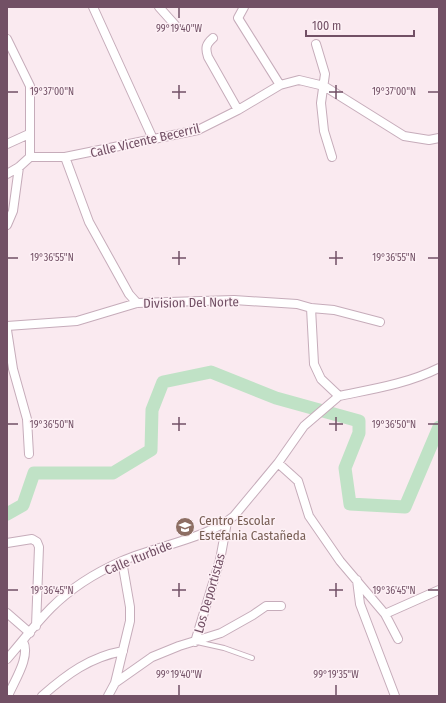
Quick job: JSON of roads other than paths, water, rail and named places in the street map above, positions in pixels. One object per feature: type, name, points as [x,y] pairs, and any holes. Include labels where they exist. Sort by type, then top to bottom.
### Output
[{"type":"street","points":[[93,7],[153,139]]},
{"type":"street","points":[[158,7],[176,26]]},
{"type":"street","points":[[244,7],[238,18],[280,85]]},
{"type":"street","points":[[213,38],[207,43],[206,51],[208,57],[238,110]]},
{"type":"street","points":[[7,39],[30,86],[30,157]]},
{"type":"street","points":[[316,44],[325,74],[321,103],[324,131],[332,157]]},
{"type":"street","name":"Calle Vicente Becerril","points":[[65,158],[198,130],[238,110],[280,85],[298,80],[324,86],[404,136],[429,140],[439,138]]},
{"type":"street","points":[[7,144],[29,134]]},
{"type":"street","points":[[7,174],[19,167],[30,157],[65,158]]},
{"type":"street","name":"Division Del Norte","points":[[65,158],[89,222],[130,294],[137,303],[234,300],[297,304],[311,308],[334,310],[380,322]]},
{"type":"street","points":[[7,225],[14,211],[19,167]]},
{"type":"street","points":[[7,326],[77,321],[137,303]]},
{"type":"street","points":[[311,308],[314,364],[321,378],[337,398],[392,386],[426,375],[439,368]]},
{"type":"street","points":[[7,330],[13,369],[27,419],[29,454]]},
{"type":"street","name":"Calle Iturbide","points":[[7,659],[49,610],[66,595],[105,570],[122,561],[210,530],[227,522],[234,516],[278,463],[312,418],[337,398]]},
{"type":"street","points":[[278,463],[298,481],[309,516],[340,561],[357,579],[385,614],[398,639]]},
{"type":"street","name":"Los Deportistas","points":[[195,642],[220,560],[227,522]]},
{"type":"street","points":[[7,543],[32,539],[37,542],[39,547],[36,626]]},
{"type":"street","points":[[108,696],[115,683],[130,621],[130,607],[122,561]]},
{"type":"street","points":[[357,579],[360,604],[395,696]]},
{"type":"street","points":[[385,614],[439,590]]},
{"type":"street","points":[[115,683],[152,657],[166,650],[222,633],[266,606],[281,606]]},
{"type":"street","points":[[7,613],[30,633]]},
{"type":"street","points":[[8,696],[25,658],[26,646],[23,641]]},
{"type":"street","points":[[42,696],[78,667],[108,654],[123,651]]},
{"type":"lane","points":[[195,642],[224,648],[252,658]]},
{"type":"waterway","points":[[7,514],[23,505],[34,473],[113,473],[151,450],[152,410],[163,382],[211,372],[276,398],[359,421],[359,433],[345,468],[350,504],[405,507],[439,427]]},
{"type":"place","name":"Centro Escolar Estefania Castañeda","points":[[185,527]]}]
